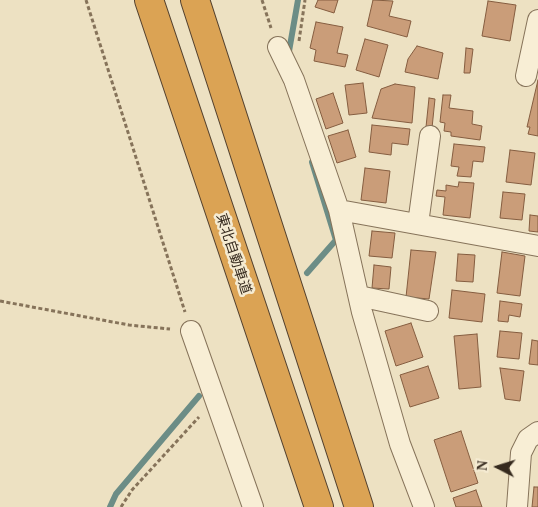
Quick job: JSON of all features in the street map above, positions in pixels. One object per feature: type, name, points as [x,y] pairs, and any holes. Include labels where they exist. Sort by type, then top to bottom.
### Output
[{"type":"highway","name":"東北自動車道","points":[[149,0],[319,507]]},
{"type":"highway","points":[[195,0],[359,507]]},
{"type":"street","points":[[526,76],[538,20]]},
{"type":"street","points":[[278,47],[290,72],[339,210],[358,296],[400,444],[424,507]]},
{"type":"street","points":[[418,224],[430,136]]},
{"type":"street","points":[[339,210],[538,246]]},
{"type":"street","points":[[358,296],[428,311]]},
{"type":"street","points":[[191,331],[253,507]]},
{"type":"street","points":[[517,507],[521,453],[528,439],[538,432]]},
{"type":"path","points":[[0,301],[129,325],[191,331],[86,0]]},
{"type":"path","points":[[262,0],[278,47]]},
{"type":"path","points":[[121,507],[132,490],[214,397]]},
{"type":"building","points":[[318,0],[338,0],[334,13],[315,7]]},
{"type":"building","points":[[373,0],[393,1],[389,16],[411,21],[407,37],[367,26]]},
{"type":"building","points":[[488,1],[516,5],[510,41],[482,36]]},
{"type":"building","points":[[316,22],[343,27],[337,53],[348,55],[345,67],[314,61],[316,50],[310,48]]},
{"type":"building","points":[[365,39],[388,45],[379,77],[356,70]]},
{"type":"building","points":[[417,46],[443,53],[438,79],[405,72],[408,59]]},
{"type":"building","points":[[466,48],[473,49],[470,73],[464,73]]},
{"type":"building","points":[[538,80],[538,136],[528,134],[530,127],[527,127]]},
{"type":"building","points":[[363,83],[367,113],[349,115],[345,85]]},
{"type":"building","points":[[395,84],[415,87],[412,123],[372,118],[381,89]]},
{"type":"building","points":[[333,93],[343,123],[326,129],[316,99]]},
{"type":"building","points":[[443,95],[451,95],[449,108],[473,111],[472,124],[482,126],[480,140],[451,136],[451,132],[444,131],[445,123],[440,122]]},
{"type":"building","points":[[429,98],[435,99],[432,128],[426,127]]},
{"type":"building","points":[[372,125],[410,129],[408,145],[392,143],[391,155],[369,152]]},
{"type":"building","points":[[348,130],[356,157],[337,163],[328,136]]},
{"type":"building","points":[[454,144],[485,147],[483,162],[473,161],[471,177],[457,176],[459,167],[451,166]]},
{"type":"building","points":[[510,150],[535,153],[531,185],[506,182]]},
{"type":"building","points":[[365,168],[390,171],[386,203],[361,200]]},
{"type":"building","points":[[459,182],[474,183],[470,218],[443,215],[445,197],[436,196],[437,190],[446,191],[446,185],[458,187]]},
{"type":"building","points":[[503,192],[525,194],[522,220],[500,218]]},
{"type":"building","points":[[530,215],[538,216],[538,232],[529,231]]},
{"type":"building","points":[[372,231],[395,233],[392,258],[369,256]]},
{"type":"building","points":[[411,250],[436,252],[429,299],[406,297]]},
{"type":"building","points":[[502,252],[525,256],[520,296],[497,293]]},
{"type":"building","points":[[458,254],[475,255],[473,282],[456,281]]},
{"type":"building","points":[[374,265],[391,267],[389,289],[372,288]]},
{"type":"building","points":[[452,290],[485,294],[482,322],[449,318]]},
{"type":"building","points":[[500,301],[522,304],[520,317],[509,315],[508,322],[498,321]]},
{"type":"building","points":[[411,323],[423,357],[396,366],[385,331]]},
{"type":"building","points":[[500,331],[522,333],[519,359],[497,357]]},
{"type":"building","points":[[477,334],[481,387],[459,389],[454,336]]},
{"type":"building","points":[[532,340],[538,341],[538,365],[529,364]]},
{"type":"building","points":[[428,366],[439,398],[410,407],[400,375]]},
{"type":"building","points":[[500,368],[524,371],[520,401],[505,399]]},
{"type":"building","points":[[461,431],[478,483],[451,492],[434,440]]},
{"type":"building","points":[[534,487],[538,487],[538,507],[532,507]]},
{"type":"building","points":[[476,490],[482,507],[456,507],[453,498]]},
{"type":"waterway","points":[[288,57],[298,0]]},
{"type":"waterway","points":[[307,273],[336,240],[312,162]]},
{"type":"waterway","points":[[110,507],[116,494],[199,396]]}]
